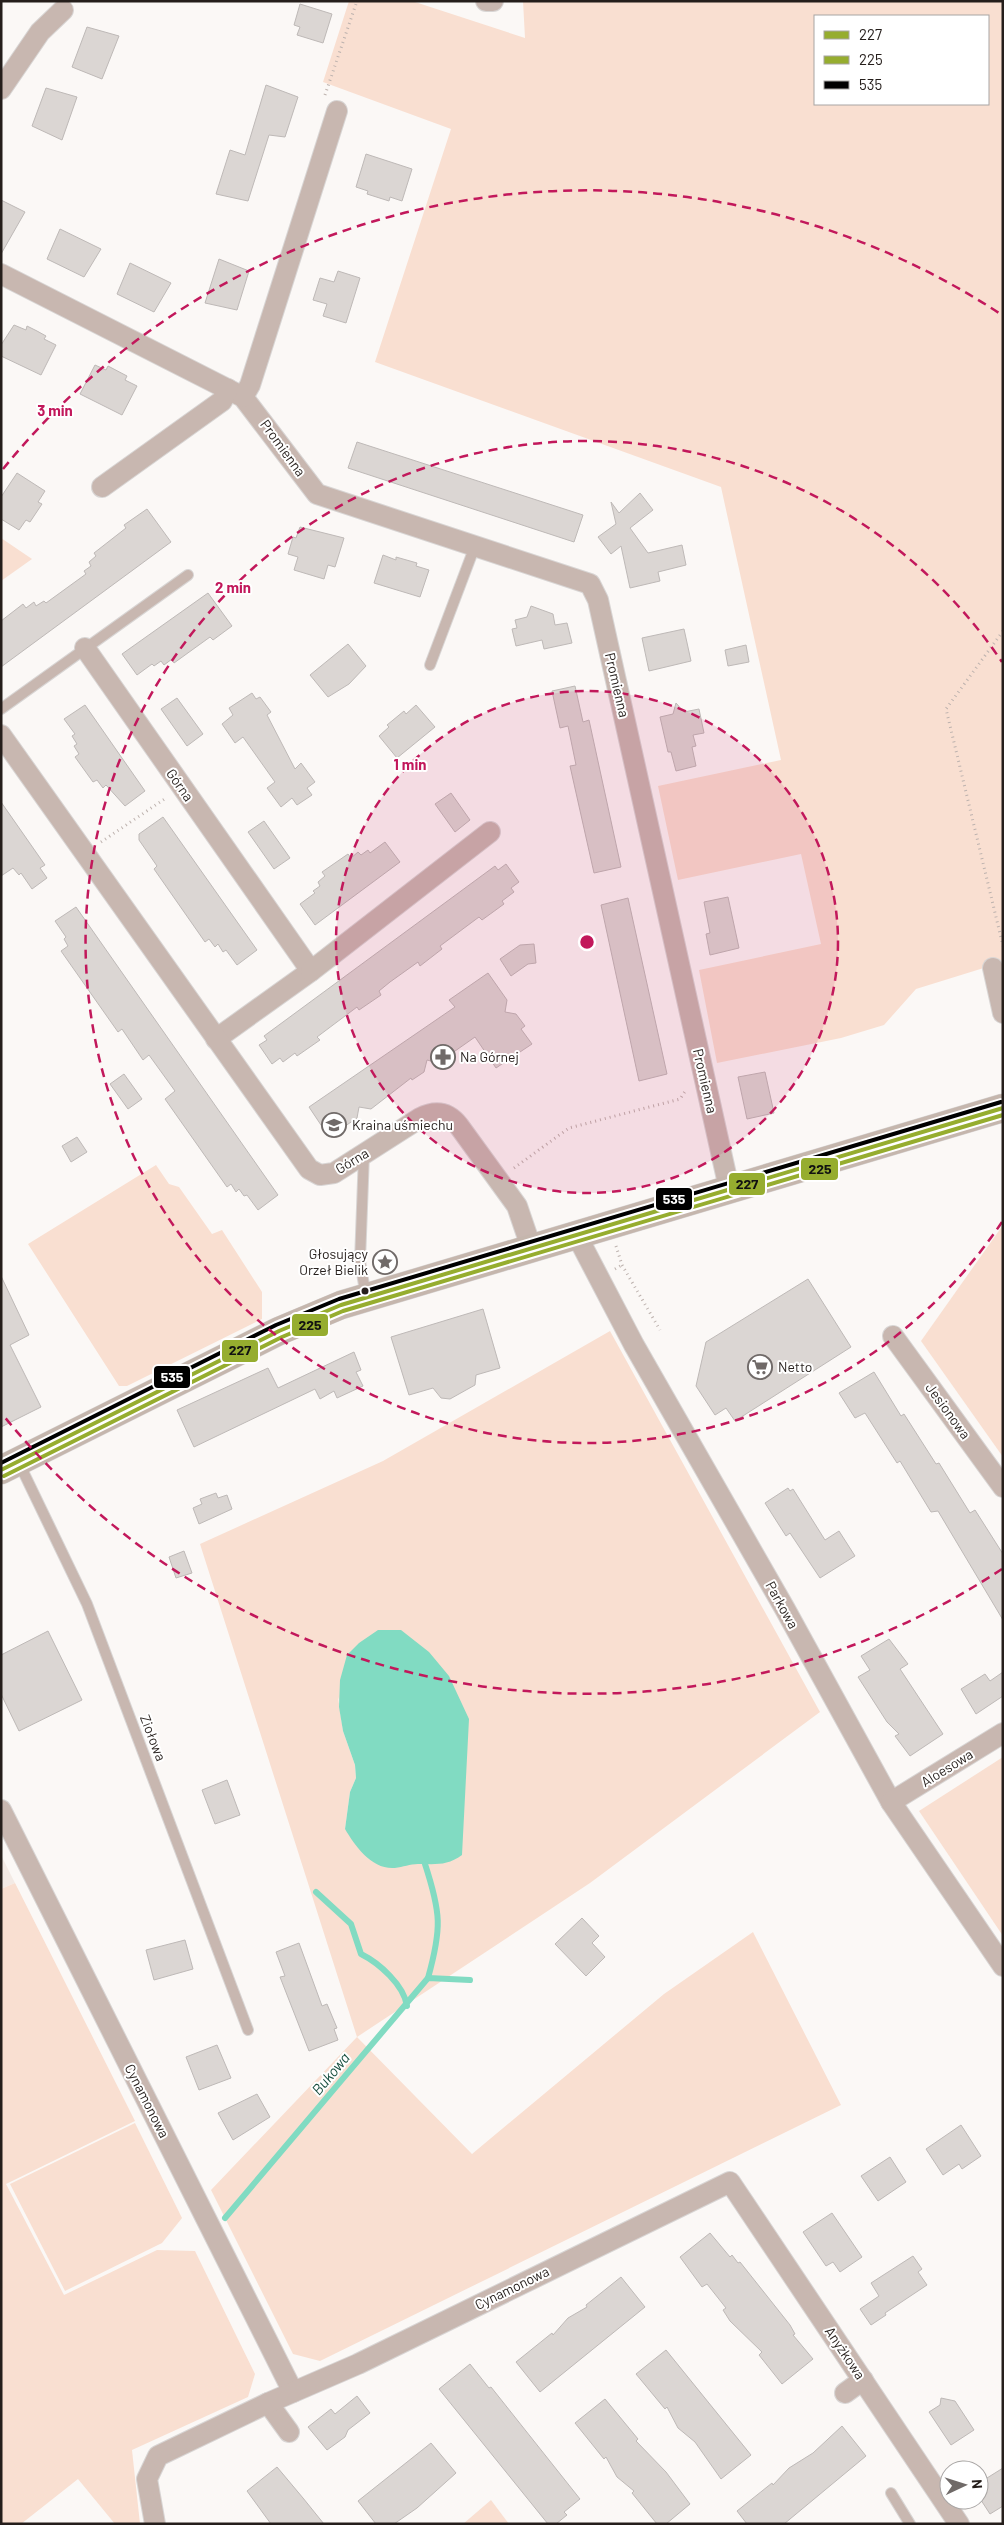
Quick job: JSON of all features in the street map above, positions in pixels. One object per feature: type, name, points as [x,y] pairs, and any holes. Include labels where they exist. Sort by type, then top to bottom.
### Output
[{"type":"street","points":[[486,1],[493,1]]},
{"type":"street","points":[[1,89],[40,32],[62,10]]},
{"type":"street","points":[[102,487],[222,401],[250,385],[337,111]]},
{"type":"street","name":"Promienna","points":[[1,274],[235,393],[317,494],[590,584],[595,591],[729,1188]]},
{"type":"street","name":"Górna","points":[[85,648],[311,971]]},
{"type":"street","name":"Górna","points":[[1,735],[301,1160],[312,1171],[320,1175],[331,1174],[420,1118],[433,1113],[448,1116],[459,1126],[517,1206],[531,1247]]},
{"type":"street","points":[[216,1039],[311,971],[490,832]]},
{"type":"street","points":[[993,968],[1003,1013]]},
{"type":"street","points":[[10,1466],[292,1325],[366,1297],[1003,1108]]},
{"type":"street","name":"Parkowa","points":[[576,1234],[634,1345],[785,1609],[891,1802],[1003,1966]]},
{"type":"street","name":"Jesionowa","points":[[893,1336],[1003,1487]]},
{"type":"street","name":"Aloesowa","points":[[891,1802],[1003,1733]]},
{"type":"street","name":"Cynamonowa","points":[[1,1810],[294,2392]]},
{"type":"street","name":"Cynamonowa","points":[[155,2524],[148,2479],[158,2456],[268,2403],[358,2364],[730,2182]]},
{"type":"street","name":"Anyżkowa","points":[[730,2182],[959,2524]]},
{"type":"street","points":[[844,2393],[863,2380]]},
{"type":"street","points":[[268,2403],[289,2432]]},
{"type":"lane","points":[[430,665],[475,546]]},
{"type":"lane","points":[[1,709],[188,575]]},
{"type":"lane","points":[[364,1154],[360,1261],[366,1297]]},
{"type":"lane","name":"Ziołowa","points":[[10,1466],[87,1604],[248,2030]]},
{"type":"lane","points":[[891,2493],[910,2524]]},
{"type":"path","points":[[331,78],[357,1]]},
{"type":"path","points":[[1003,631],[946,709],[1003,946]]},
{"type":"path","points":[[96,845],[182,788]]},
{"type":"path","points":[[509,1172],[570,1128],[680,1099],[702,1066]]},
{"type":"path","points":[[609,1224],[622,1265],[660,1330]]},
{"type":"shaded area","points":[[349,1],[412,1],[525,38],[523,1],[1003,1],[1003,962],[916,989],[884,1025],[841,1038],[717,1063],[699,970],[821,944],[801,854],[678,880],[658,786],[781,760],[721,487],[375,362],[451,129],[323,82]]},
{"type":"shaded area","points":[[1,538],[32,559],[1,581]]},
{"type":"shaded area","points":[[156,1165],[169,1184],[179,1187],[212,1234],[222,1230],[262,1292],[262,1319],[127,1386],[119,1386],[28,1244]]},
{"type":"shaded area","points":[[1003,1225],[1003,1457],[921,1341]]},
{"type":"shaded area","points":[[610,1331],[820,1712],[590,1883],[357,2037],[200,1544],[383,1461]],"holes":[[[338,1697],[407,1864],[394,1868],[345,1829],[350,1792],[356,1778],[355,1765],[343,1731]]]},
{"type":"shaded area","points":[[378,1630],[401,1630],[429,1652],[449,1676],[469,1719],[462,1855],[446,1863],[415,1864],[387,1868],[365,1856],[345,1829],[350,1792],[356,1778],[355,1765],[343,1731],[339,1707],[340,1680],[347,1655],[359,1643]]},
{"type":"shaded area","points":[[1003,1757],[1003,1936],[919,1811]]},
{"type":"shaded area","points":[[1,1855],[15,1883],[1,1889]]},
{"type":"shaded area","points":[[15,1883],[135,2121],[6,2184],[64,2295],[157,2250],[195,2251],[255,2374],[248,2397],[132,2450],[140,2524],[115,2524],[78,2479],[21,2524],[1,2524],[1,1889]]},
{"type":"shaded area","points":[[753,1932],[841,2105],[320,2361],[293,2354],[211,2190],[357,2037],[472,2154],[664,1994]]},
{"type":"shaded area","points":[[135,2123],[182,2218],[162,2243],[65,2291],[10,2184]]},
{"type":"shaded area","points":[[491,2500],[509,2524],[463,2524]]},
{"type":"building","points":[[300,4],[332,14],[323,43],[297,35],[300,27],[294,25]]},
{"type":"building","points":[[87,27],[119,36],[102,79],[72,67]]},
{"type":"building","points":[[266,85],[298,97],[285,137],[269,135],[248,201],[216,194],[230,150],[245,155]]},
{"type":"building","points":[[46,88],[77,97],[62,140],[32,126]]},
{"type":"building","points":[[366,154],[412,169],[402,201],[390,197],[389,201],[367,194],[368,191],[356,187]]},
{"type":"building","points":[[1,200],[25,212],[1,254]]},
{"type":"building","points":[[60,229],[101,249],[84,277],[47,259]]},
{"type":"building","points":[[219,259],[249,271],[237,310],[205,303]]},
{"type":"building","points":[[130,263],[171,283],[154,312],[117,294]]},
{"type":"building","points":[[338,271],[360,278],[346,323],[323,316],[327,304],[313,300],[320,278],[334,282]]},
{"type":"building","points":[[14,325],[26,330],[27,326],[46,336],[44,339],[56,345],[41,375],[1,356],[1,345]]},
{"type":"building","points":[[95,365],[106,370],[108,366],[127,376],[125,380],[137,386],[122,415],[80,394]]},
{"type":"building","points":[[357,442],[583,515],[574,542],[348,468]]},
{"type":"building","points":[[17,473],[45,491],[38,502],[42,504],[30,522],[26,520],[19,530],[1,519],[1,497]]},
{"type":"building","points":[[640,493],[653,510],[630,528],[648,553],[682,545],[686,565],[658,572],[660,581],[630,588],[621,546],[611,554],[598,537],[616,524],[611,502],[619,513]]},
{"type":"building","points":[[147,509],[171,542],[1,667],[1,621],[23,604],[26,608],[34,602],[36,606],[44,601],[46,603],[86,574],[84,571],[91,566],[89,562],[96,556],[94,553],[126,528],[124,525]]},
{"type":"building","points":[[300,527],[344,538],[335,567],[328,565],[324,579],[294,570],[298,557],[288,554],[293,537],[296,538]]},
{"type":"building","points":[[383,555],[396,560],[396,557],[417,563],[416,566],[429,570],[420,597],[374,583]]},
{"type":"building","points":[[208,593],[232,626],[213,640],[210,637],[174,663],[172,659],[164,665],[161,661],[154,666],[152,664],[137,675],[122,654]]},
{"type":"building","points":[[531,606],[553,614],[555,625],[567,623],[572,643],[544,649],[542,640],[516,646],[512,629],[517,628],[515,620],[527,617]]},
{"type":"building","points":[[684,629],[691,661],[649,671],[642,638]]},
{"type":"building","points":[[348,644],[366,666],[349,684],[328,697],[310,675]]},
{"type":"building","points":[[746,645],[749,662],[728,666],[725,650]]},
{"type":"building","points":[[575,686],[583,722],[589,720],[621,867],[594,873],[570,766],[576,765],[568,726],[560,728],[552,691]]},
{"type":"building","points":[[252,693],[256,699],[260,697],[271,712],[267,715],[295,769],[301,763],[315,782],[307,788],[312,795],[297,805],[292,798],[281,807],[267,788],[275,782],[243,737],[235,743],[222,724],[233,715],[229,708]]},
{"type":"building","points":[[177,698],[203,734],[187,746],[161,709]]},
{"type":"building","points":[[676,703],[684,712],[699,709],[704,733],[693,735],[696,746],[692,747],[696,766],[676,771],[671,752],[668,752],[660,717],[673,714]]},
{"type":"building","points":[[85,705],[145,791],[125,806],[106,785],[103,788],[97,780],[93,782],[75,757],[79,754],[74,746],[77,744],[72,736],[75,734],[64,719]]},
{"type":"building","points":[[416,705],[435,727],[397,758],[379,736],[389,727],[387,725],[404,711],[406,714]]},
{"type":"building","points":[[451,793],[470,820],[455,832],[435,804]]},
{"type":"building","points":[[1,802],[45,865],[40,868],[47,878],[32,889],[21,873],[19,875],[13,868],[1,876]]},
{"type":"building","points":[[163,817],[257,950],[237,965],[226,950],[223,952],[218,944],[215,947],[209,939],[205,942],[154,869],[157,866],[139,840],[139,834]]},
{"type":"building","points":[[264,821],[290,858],[274,869],[248,832]]},
{"type":"building","points":[[385,842],[400,862],[315,925],[300,904],[315,893],[313,891],[320,886],[318,882],[325,876],[322,872],[348,854],[351,858],[358,852],[361,855],[368,850],[370,853]]},
{"type":"building","points":[[506,864],[519,882],[511,888],[514,892],[502,901],[504,904],[482,920],[479,917],[440,946],[442,949],[420,966],[418,962],[390,982],[379,991],[381,995],[359,1010],[357,1007],[317,1037],[320,1040],[297,1056],[295,1053],[283,1062],[280,1058],[272,1064],[259,1045],[267,1040],[264,1036],[495,866],[498,870]]},
{"type":"building","points":[[728,897],[739,948],[710,955],[706,934],[710,933],[704,902]]},
{"type":"building","points":[[628,898],[667,1074],[639,1081],[601,905]]},
{"type":"building","points":[[76,907],[278,1195],[258,1210],[247,1195],[244,1196],[239,1189],[236,1192],[231,1184],[227,1187],[165,1099],[175,1091],[149,1055],[143,1060],[122,1029],[118,1032],[61,951],[68,946],[64,939],[66,937],[55,921]]},
{"type":"building","points":[[534,944],[536,963],[528,964],[511,976],[500,959],[520,945]]},
{"type":"building","points":[[488,973],[507,1000],[505,1012],[516,1014],[525,1026],[521,1029],[532,1044],[496,1068],[475,1037],[438,1063],[427,1060],[424,1072],[412,1080],[411,1078],[371,1109],[359,1107],[357,1118],[329,1137],[309,1107],[455,1007],[449,1000]]},
{"type":"building","points":[[765,1072],[774,1113],[747,1119],[738,1077]]},
{"type":"building","points":[[124,1074],[142,1099],[128,1109],[110,1084]]},
{"type":"building","points":[[77,1137],[87,1152],[71,1162],[62,1146]]},
{"type":"building","points":[[1,1276],[29,1335],[10,1345],[41,1407],[1,1427]]},
{"type":"building","name":"Netto","points":[[808,1279],[851,1347],[735,1421],[726,1408],[715,1415],[696,1386],[706,1342]]},
{"type":"building","points":[[483,1309],[500,1368],[476,1375],[475,1385],[450,1399],[441,1398],[433,1388],[409,1395],[391,1337]]},
{"type":"building","points":[[354,1352],[361,1370],[356,1372],[363,1386],[337,1398],[334,1391],[320,1399],[315,1389],[194,1447],[177,1410],[268,1368],[278,1388]]},
{"type":"building","points":[[874,1372],[901,1416],[904,1414],[936,1464],[939,1463],[970,1513],[975,1510],[1003,1554],[1003,1620],[938,1511],[931,1512],[900,1461],[897,1463],[865,1413],[855,1418],[839,1393]]},
{"type":"building","points":[[788,1488],[790,1491],[793,1489],[825,1540],[839,1531],[855,1556],[820,1578],[790,1533],[786,1536],[765,1503]]},
{"type":"building","points":[[216,1493],[218,1498],[227,1495],[232,1509],[199,1524],[193,1508],[202,1504],[200,1499]]},
{"type":"building","points":[[184,1551],[192,1573],[176,1578],[169,1557]]},
{"type":"building","points":[[48,1631],[82,1700],[19,1731],[1,1694],[1,1655]]},
{"type":"building","points":[[889,1639],[908,1664],[900,1669],[943,1734],[910,1756],[895,1736],[899,1734],[887,1722],[858,1677],[870,1670],[861,1656]]},
{"type":"building","points":[[1003,1672],[1003,1696],[976,1714],[961,1689],[985,1674],[990,1681]]},
{"type":"building","points":[[227,1780],[240,1815],[215,1824],[202,1790]]},
{"type":"building","points":[[582,1918],[599,1936],[592,1943],[605,1957],[586,1976],[555,1944]]},
{"type":"building","points":[[185,1940],[193,1969],[154,1980],[146,1950]]},
{"type":"building","points":[[299,1943],[322,2006],[327,2004],[337,2028],[334,2029],[338,2040],[309,2051],[280,1977],[285,1976],[276,1952]]},
{"type":"building","points":[[217,2045],[231,2078],[199,2090],[186,2057]]},
{"type":"building","points":[[257,2094],[270,2117],[233,2140],[218,2113]]},
{"type":"building","points":[[961,2125],[981,2156],[962,2169],[959,2164],[943,2175],[926,2149]]},
{"type":"building","points":[[890,2157],[906,2182],[878,2201],[861,2176]]},
{"type":"building","points":[[832,2213],[862,2257],[840,2272],[833,2262],[826,2266],[803,2232]]},
{"type":"building","points":[[710,2233],[730,2257],[732,2255],[738,2263],[740,2262],[790,2325],[795,2334],[793,2335],[813,2359],[782,2384],[759,2355],[762,2352],[730,2321],[723,2310],[726,2308],[707,2284],[702,2287],[680,2257]]},
{"type":"building","points":[[913,2256],[922,2269],[918,2272],[927,2285],[885,2313],[886,2315],[871,2325],[860,2309],[879,2296],[871,2283]]},
{"type":"building","points":[[621,2277],[645,2307],[540,2392],[516,2362],[552,2333],[553,2335],[568,2318],[587,2307],[586,2305]]},
{"type":"building","points":[[666,2350],[751,2455],[721,2479],[695,2442],[678,2428],[667,2407],[665,2409],[636,2374]]},
{"type":"building","points":[[470,2364],[489,2388],[491,2387],[580,2499],[564,2512],[567,2515],[556,2524],[548,2524],[439,2389]]},
{"type":"building","points":[[357,2396],[370,2413],[348,2430],[345,2437],[327,2450],[308,2427],[331,2409],[335,2414]]},
{"type":"building","points":[[941,2398],[955,2401],[974,2430],[951,2445],[929,2412],[940,2405]]},
{"type":"building","points":[[605,2399],[638,2439],[636,2441],[666,2472],[690,2504],[666,2524],[657,2524],[632,2493],[634,2491],[617,2477],[606,2457],[604,2459],[575,2423]]},
{"type":"building","points":[[842,2426],[866,2456],[784,2524],[747,2524],[737,2511],[772,2483],[773,2485],[789,2468],[813,2453]]},
{"type":"building","points":[[431,2443],[456,2473],[417,2508],[394,2524],[376,2524],[358,2501]]},
{"type":"building","points":[[277,2467],[324,2524],[271,2524],[247,2491]]},
{"type":"building","points":[[1003,2468],[1003,2506],[990,2514],[987,2510],[989,2510],[989,2477]]},
{"type":"waterway","points":[[425,1864],[437,1908],[438,1921],[436,1946],[428,1978]]},
{"type":"waterway","points":[[316,1892],[351,1924],[361,1954],[390,1976],[401,1990],[407,2006]]},
{"type":"waterway","name":"Bukowa","points":[[225,2218],[428,1978],[470,1980]]},
{"type":"transit line","name":"535","points":[[1,1463],[276,1325],[339,1299],[1001,1102]]},
{"type":"transit line","name":"227","points":[[1,1470],[279,1331],[341,1305],[1003,1108]]},
{"type":"transit line","name":"225","points":[[4,1476],[282,1337],[343,1311],[1003,1115]]},
{"type":"place","name":"Na Górnej","points":[[443,1057]]},
{"type":"place","name":"Kraina uśmiechu","points":[[334,1125]]},
{"type":"place","name":"Głosujący Orzeł Bielik","points":[[385,1262]]},
{"type":"place","name":"Netto","points":[[760,1367]]}]
